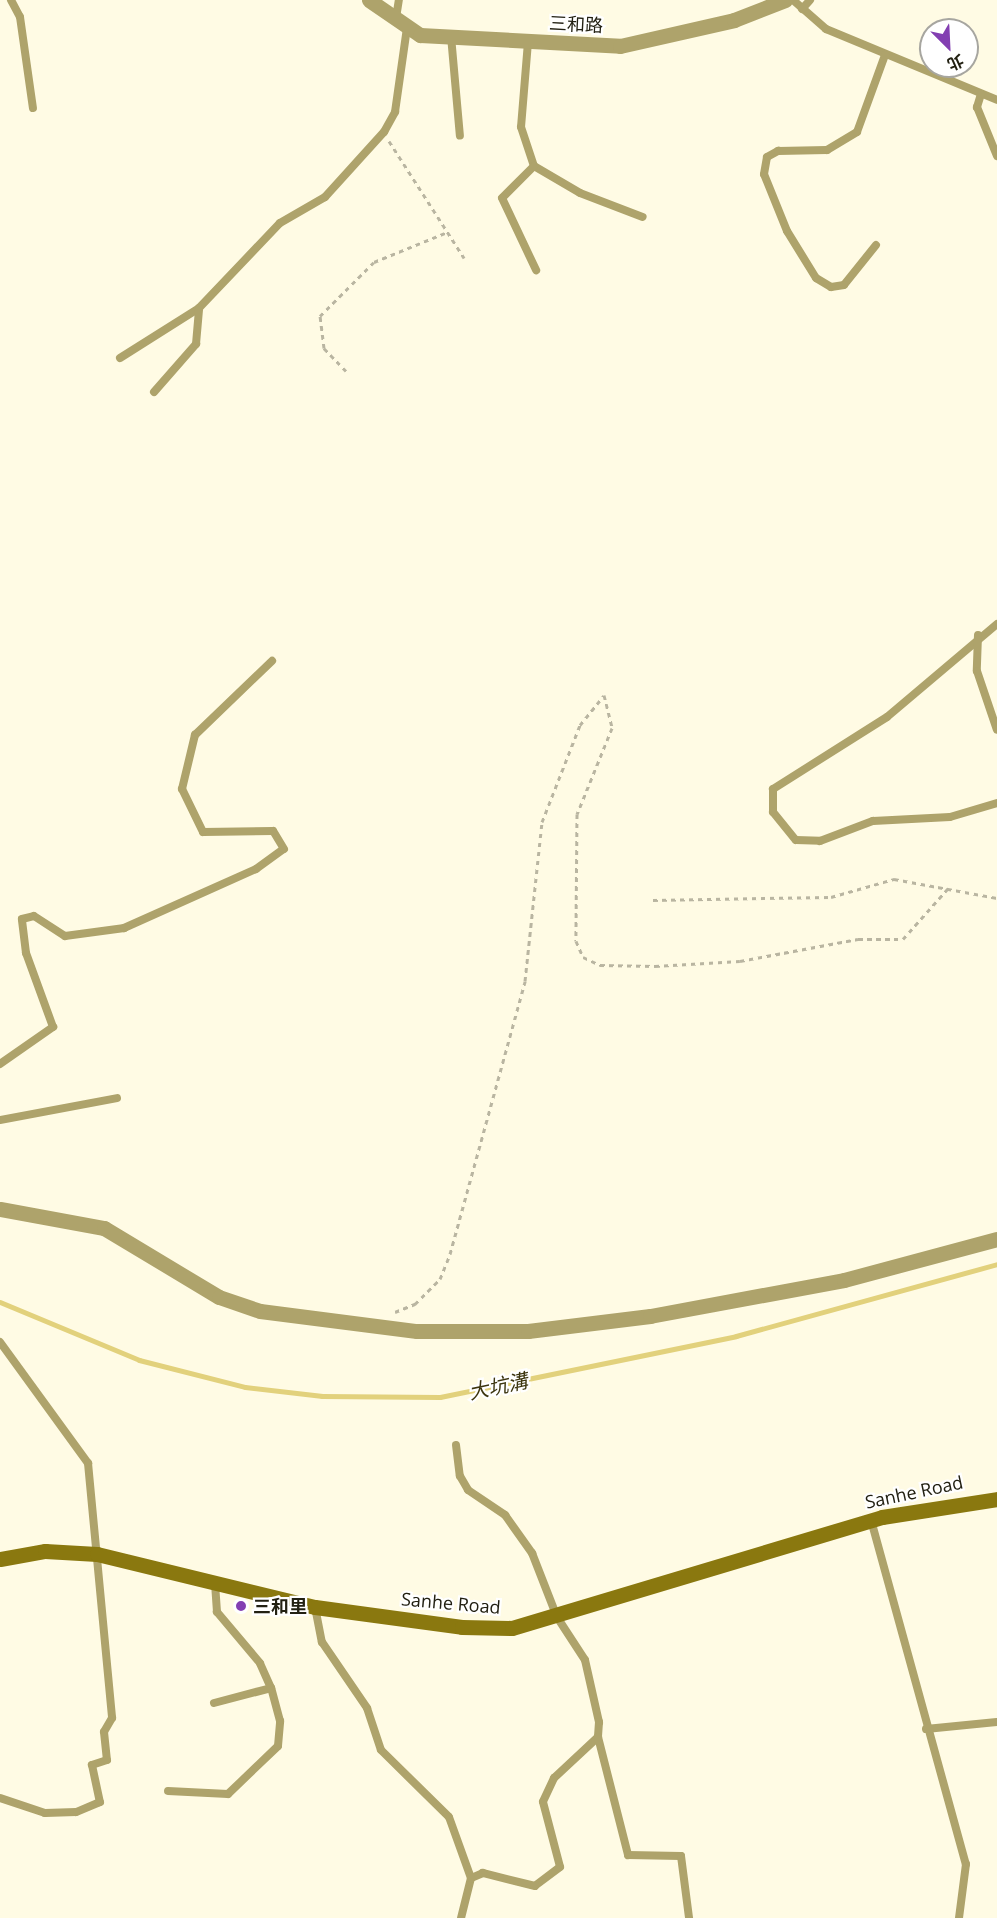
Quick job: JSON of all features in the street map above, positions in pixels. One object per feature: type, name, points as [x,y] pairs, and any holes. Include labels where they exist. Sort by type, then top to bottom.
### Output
[{"type":"main road","name":"Sanhe Road","points":[[0,1559],[45,1551],[97,1554],[215,1585],[315,1607],[462,1628],[512,1628],[557,1617],[871,1520],[919,1508],[997,1499]]},
{"type":"street","name":"三和路","points":[[369,0],[420,35],[528,42],[649,44],[785,0]]},
{"type":"street","points":[[0,1209],[104,1228],[219,1297],[260,1311],[374,1321],[417,1331],[587,1326],[833,1282],[997,1239]]},
{"type":"lane","points":[[11,0],[20,17],[33,108]]},
{"type":"lane","points":[[120,358],[199,308],[280,223],[325,197],[384,132],[395,112],[401,24],[399,0]]},
{"type":"lane","points":[[793,0],[826,28],[885,55],[997,100]]},
{"type":"lane","points":[[802,9],[810,0]]},
{"type":"lane","points":[[451,36],[460,135]]},
{"type":"lane","points":[[528,42],[521,128],[534,166],[580,193],[643,217]]},
{"type":"lane","points":[[876,245],[844,285],[831,287],[816,278],[787,231],[764,174],[767,157],[778,150],[827,150],[857,132],[885,55]]},
{"type":"lane","points":[[981,94],[977,107],[997,156]]},
{"type":"lane","points":[[534,166],[502,198],[536,270]]},
{"type":"lane","points":[[154,392],[196,344],[199,308]]},
{"type":"lane","points":[[997,624],[978,635],[887,717],[773,789],[773,812],[796,840],[820,841],[873,821],[950,817],[997,804]]},
{"type":"lane","points":[[978,635],[977,670],[997,730]]},
{"type":"lane","points":[[0,1064],[53,1027],[26,953],[22,919],[34,916],[65,936],[124,928],[256,869],[284,849],[273,831],[203,832],[182,789],[195,735],[272,661]]},
{"type":"lane","points":[[0,1119],[117,1098]]},
{"type":"lane","points":[[0,1342],[88,1463],[112,1718],[104,1732],[107,1760],[92,1765],[100,1802],[76,1812],[45,1813],[0,1798]]},
{"type":"lane","points":[[456,1445],[460,1476],[468,1490],[505,1515],[524,1538],[557,1617],[585,1660],[598,1737],[628,1854],[681,1856],[689,1918]]},
{"type":"lane","points":[[871,1520],[926,1730],[966,1864],[959,1918]]},
{"type":"lane","points":[[168,1791],[228,1794],[278,1746],[280,1721],[271,1688],[260,1664],[217,1612],[215,1585]]},
{"type":"lane","points":[[315,1607],[322,1642],[367,1708],[381,1750],[449,1817],[471,1878],[461,1918]]},
{"type":"lane","points":[[214,1703],[271,1688]]},
{"type":"lane","points":[[926,1730],[997,1722]]},
{"type":"lane","points":[[471,1878],[483,1873],[535,1886],[553,1877],[560,1867],[543,1802],[554,1778],[598,1737]]},
{"type":"path","points":[[384,132],[445,233],[464,258]]},
{"type":"path","points":[[346,371],[324,348],[320,315],[374,262],[445,233]]},
{"type":"path","points":[[374,1321],[415,1304],[440,1279],[450,1254],[525,981],[542,822],[580,725],[604,695],[612,729],[577,814],[576,930],[582,957],[600,965],[655,966],[740,961],[858,939],[903,939],[950,886]]},
{"type":"path","points":[[653,900],[831,897],[894,879],[950,886],[997,898]]},
{"type":"waterway","name":"大坑溝","points":[[0,1302],[139,1360],[245,1387],[322,1396],[440,1397],[736,1336],[997,1264]]},
{"type":"place","name":"三和里","points":[[241,1606]]}]
